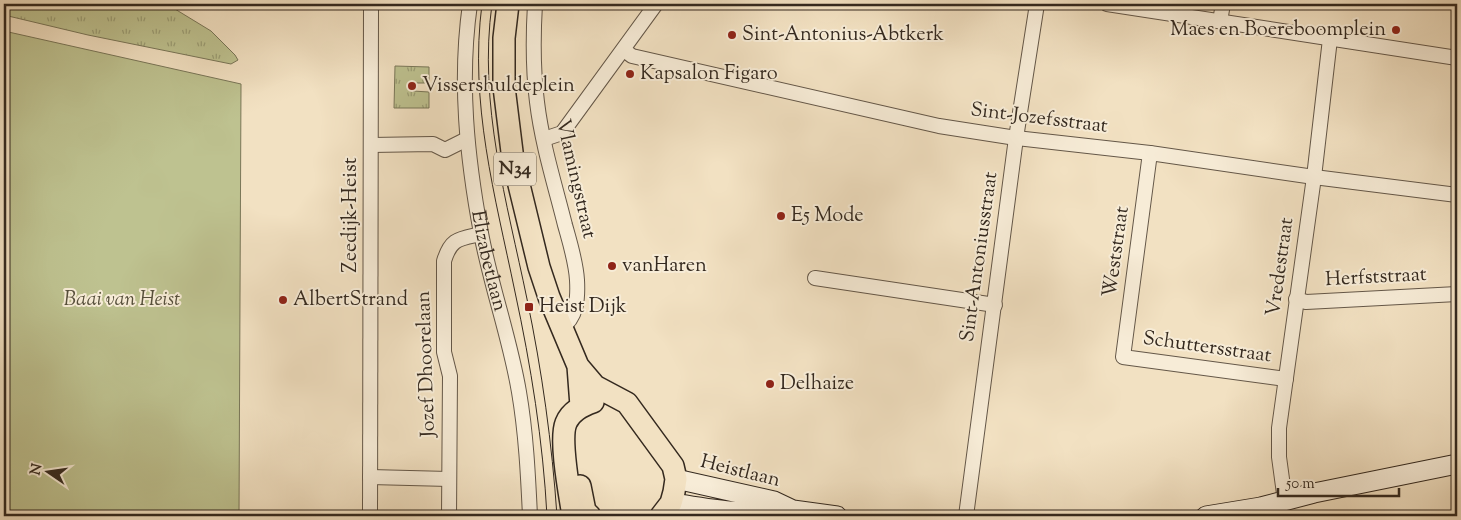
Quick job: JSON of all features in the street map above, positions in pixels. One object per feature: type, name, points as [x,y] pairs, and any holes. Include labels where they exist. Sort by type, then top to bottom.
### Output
[{"type":"main road","name":"N34","points":[[508,4],[504,38],[504,87],[513,160],[539,267],[561,328],[578,366],[595,386],[627,403],[673,466],[676,479]]},
{"type":"main road","name":"N34","points":[[578,366],[581,406]]},
{"type":"main road","points":[[573,516],[566,465],[564,432],[566,422],[572,413],[581,406],[594,402],[627,403]]},
{"type":"main road","points":[[1206,516],[1261,507],[1314,493],[1457,464]]},
{"type":"main road","points":[[566,465],[578,472],[586,511],[590,516]]},
{"type":"main road","points":[[666,510],[674,492],[676,479]]},
{"type":"main road","name":"Heistlaan","points":[[676,479],[774,501],[792,510]]},
{"type":"main road","name":"Heistlaan","points":[[666,510],[772,513],[792,510],[837,516]]},
{"type":"street","name":"Zeedijk-Heist","points":[[370,516],[371,4]]},
{"type":"street","name":"Elizabetlaan","points":[[470,4],[466,39],[465,79],[467,139],[481,234],[518,390],[526,448],[530,516]]},
{"type":"street","name":"Vlamingstraat","points":[[535,4],[533,44],[537,103],[544,140],[576,268],[577,281],[574,312],[570,322],[561,328]]},
{"type":"street","points":[[544,140],[562,133],[656,4]]},
{"type":"street","name":"Sint-Antoniusstraat","points":[[966,516],[1016,138],[1037,4]]},
{"type":"street","points":[[1107,4],[1457,58]]},
{"type":"street","points":[[1220,21],[1223,4]]},
{"type":"street","name":"Vredestraat","points":[[1285,501],[1279,447],[1280,428],[1314,177],[1330,39]]},
{"type":"street","name":"Sint-Jozefsstraat","points":[[624,50],[632,56],[939,126],[1016,138],[1150,153],[1314,177],[1457,195]]},
{"type":"street","points":[[371,145],[434,144],[445,150],[467,139]]},
{"type":"street","name":"Weststraat","points":[[1123,357],[1150,153]]},
{"type":"street","name":"Jozef Dhoorelaan","points":[[449,516],[450,376],[444,352],[444,261],[448,247],[459,239],[481,234]]},
{"type":"street","points":[[816,278],[995,305]]},
{"type":"street","name":"Herfststraat","points":[[1296,299],[1306,302],[1457,294]]},
{"type":"street","name":"Schuttersstraat","points":[[1123,357],[1286,379]]},
{"type":"street","points":[[370,477],[449,479]]},
{"type":"green space","points":[[4,4],[108,4],[129,8],[170,6],[211,31],[238,60],[231,64],[88,35],[4,15]]},
{"type":"green space","name":"Baai van Heist","points":[[4,31],[241,84],[239,516],[4,516]]},
{"type":"green space","points":[[395,66],[429,67],[429,83],[414,83],[413,91],[429,92],[429,108],[394,108]]},
{"type":"tram line","points":[[482,4],[479,41],[481,113],[492,184],[531,376],[543,460],[547,516]]},
{"type":"tram line","points":[[492,4],[489,41],[489,79],[492,116],[503,189],[527,299],[542,380],[557,516]]},
{"type":"place","name":"Maes en Boereboomplein","points":[[1396,30]]},
{"type":"place","name":"Sint-Antonius-Abtkerk","points":[[732,35]]},
{"type":"place","name":"Kapsalon Figaro","points":[[630,74]]},
{"type":"place","name":"Vissershuldeplein","points":[[412,86]]},
{"type":"place","name":"E5 Mode","points":[[781,216]]},
{"type":"place","name":"vanHaren","points":[[612,266]]},
{"type":"place","name":"AlbertStrand","points":[[283,300]]},
{"type":"place","name":"Heist Dijk","points":[[529,307]]},
{"type":"place","name":"Delhaize","points":[[770,384]]}]
